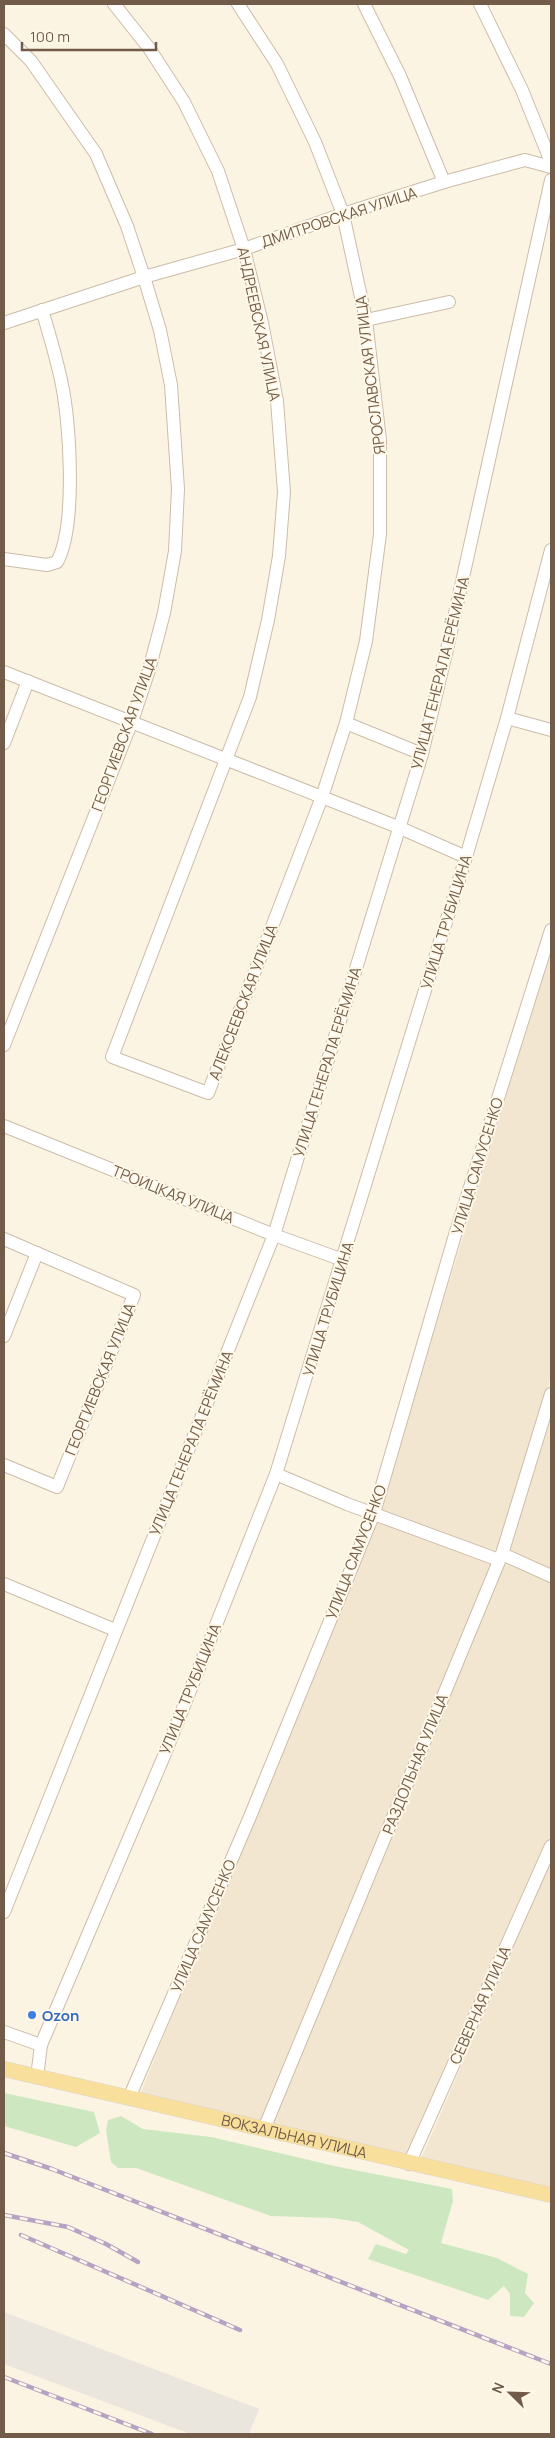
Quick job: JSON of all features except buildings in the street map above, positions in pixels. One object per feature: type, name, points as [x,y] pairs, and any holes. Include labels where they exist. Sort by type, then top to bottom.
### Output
[{"type":"main road","name":"ВОКЗАЛЬНАЯ УЛИЦА","points":[[4,2069],[409,2164],[551,2195]]},
{"type":"street","name":"АНДРЕЕВСКАЯ УЛИЦА","points":[[114,4],[149,48],[184,102],[218,171],[244,249],[262,323],[277,400],[284,492],[279,556],[268,620],[250,697],[226,760]]},
{"type":"street","name":"ЯРОСЛАВСКАЯ УЛИЦА","points":[[238,4],[277,64],[315,142],[343,214],[366,320],[380,440],[380,534],[366,641],[346,723],[322,797]]},
{"type":"street","points":[[364,4],[400,76],[444,182]]},
{"type":"street","points":[[480,4],[522,90],[551,162]]},
{"type":"street","name":"ГЕОРГИЕВСКАЯ УЛИЦА","points":[[4,34],[31,61],[96,154],[127,226],[160,330],[171,385],[178,489],[174,551],[164,613],[149,670],[132,721],[4,1045]]},
{"type":"street","points":[[525,160],[537,151],[543,141]]},
{"type":"street","name":"ДМИТРОВСКАЯ УЛИЦА","points":[[4,323],[144,277],[244,249],[343,214],[444,182],[525,160]]},
{"type":"street","points":[[525,160],[551,167]]},
{"type":"street","name":"УЛИЦА ГЕНЕРАЛА ЕРЁМИНА","points":[[4,1912],[274,1235],[422,754],[551,180]]},
{"type":"street","points":[[366,320],[449,302]]},
{"type":"street","points":[[4,559],[48,565],[57,562],[64,550],[70,493],[67,435],[62,381],[42,310]]},
{"type":"street","name":"УЛИЦА ТРУБИЦИНА","points":[[41,2045],[164,1756],[276,1474],[466,857],[507,718],[551,550]]},
{"type":"street","points":[[4,672],[398,827],[466,857]]},
{"type":"street","points":[[4,743],[28,681]]},
{"type":"street","points":[[507,718],[551,730]]},
{"type":"street","points":[[346,723],[422,754]]},
{"type":"street","name":"АЛЕКСЕЕВСКАЯ УЛИЦА","points":[[226,760],[112,1057],[208,1093],[322,797]]},
{"type":"street","name":"УЛИЦА САМУСЕНКО","points":[[129,2098],[249,1818],[374,1513],[455,1235],[551,930]]},
{"type":"street","name":"ТРОИЦКАЯ УЛИЦА","points":[[4,1126],[274,1235],[343,1260]]},
{"type":"street","name":"ГЕОРГИЕВСКАЯ УЛИЦА","points":[[4,1239],[134,1295],[57,1487],[4,1465]]},
{"type":"street","points":[[4,1336],[37,1253]]},
{"type":"street","name":"РАЗДОЛЬНАЯ УЛИЦА","points":[[264,2129],[501,1557],[551,1394]]},
{"type":"street","points":[[276,1474],[374,1513],[551,1576]]},
{"type":"street","points":[[4,1584],[116,1630]]},
{"type":"street","name":"СЕВЕРНАЯ УЛИЦА","points":[[409,2164],[551,1846]]},
{"type":"street","points":[[4,2032],[41,2045],[37,2077]]},
{"type":"shaded area","points":[[551,951],[551,1377],[499,1551],[494,1555],[381,1512],[380,1506]]},
{"type":"shaded area","points":[[551,1408],[551,1572],[509,1552]]},
{"type":"shaded area","points":[[375,1519],[495,1561],[261,2123],[139,2097]]},
{"type":"shaded area","points":[[510,1563],[551,1581],[551,1835],[410,2158],[271,2125],[503,1565]]},
{"type":"shaded area","points":[[551,1859],[551,2193],[420,2161]]},
{"type":"shaded area","points":[[4,2312],[259,2409],[249,2434],[190,2434],[4,2364]]},
{"type":"green space","points":[[4,2093],[94,2112],[100,2133],[76,2147],[4,2126]]},
{"type":"green space","points":[[121,2116],[143,2129],[211,2137],[339,2167],[452,2189],[453,2201],[441,2243],[497,2258],[528,2274],[525,2293],[534,2303],[524,2317],[510,2316],[510,2294],[504,2286],[488,2300],[368,2259],[376,2244],[406,2254],[409,2250],[358,2222],[332,2218],[271,2216],[136,2168],[118,2168],[111,2162],[106,2130],[108,2120]]},
{"type":"railway","points":[[4,2153],[52,2169],[551,2364]]},
{"type":"railway","points":[[4,2215],[68,2227],[106,2244],[138,2262]]},
{"type":"railway","points":[[21,2235],[240,2330]]},
{"type":"railway","points":[[4,2377],[152,2434]]},
{"type":"place","name":"Ozon","points":[[32,2015]]}]
